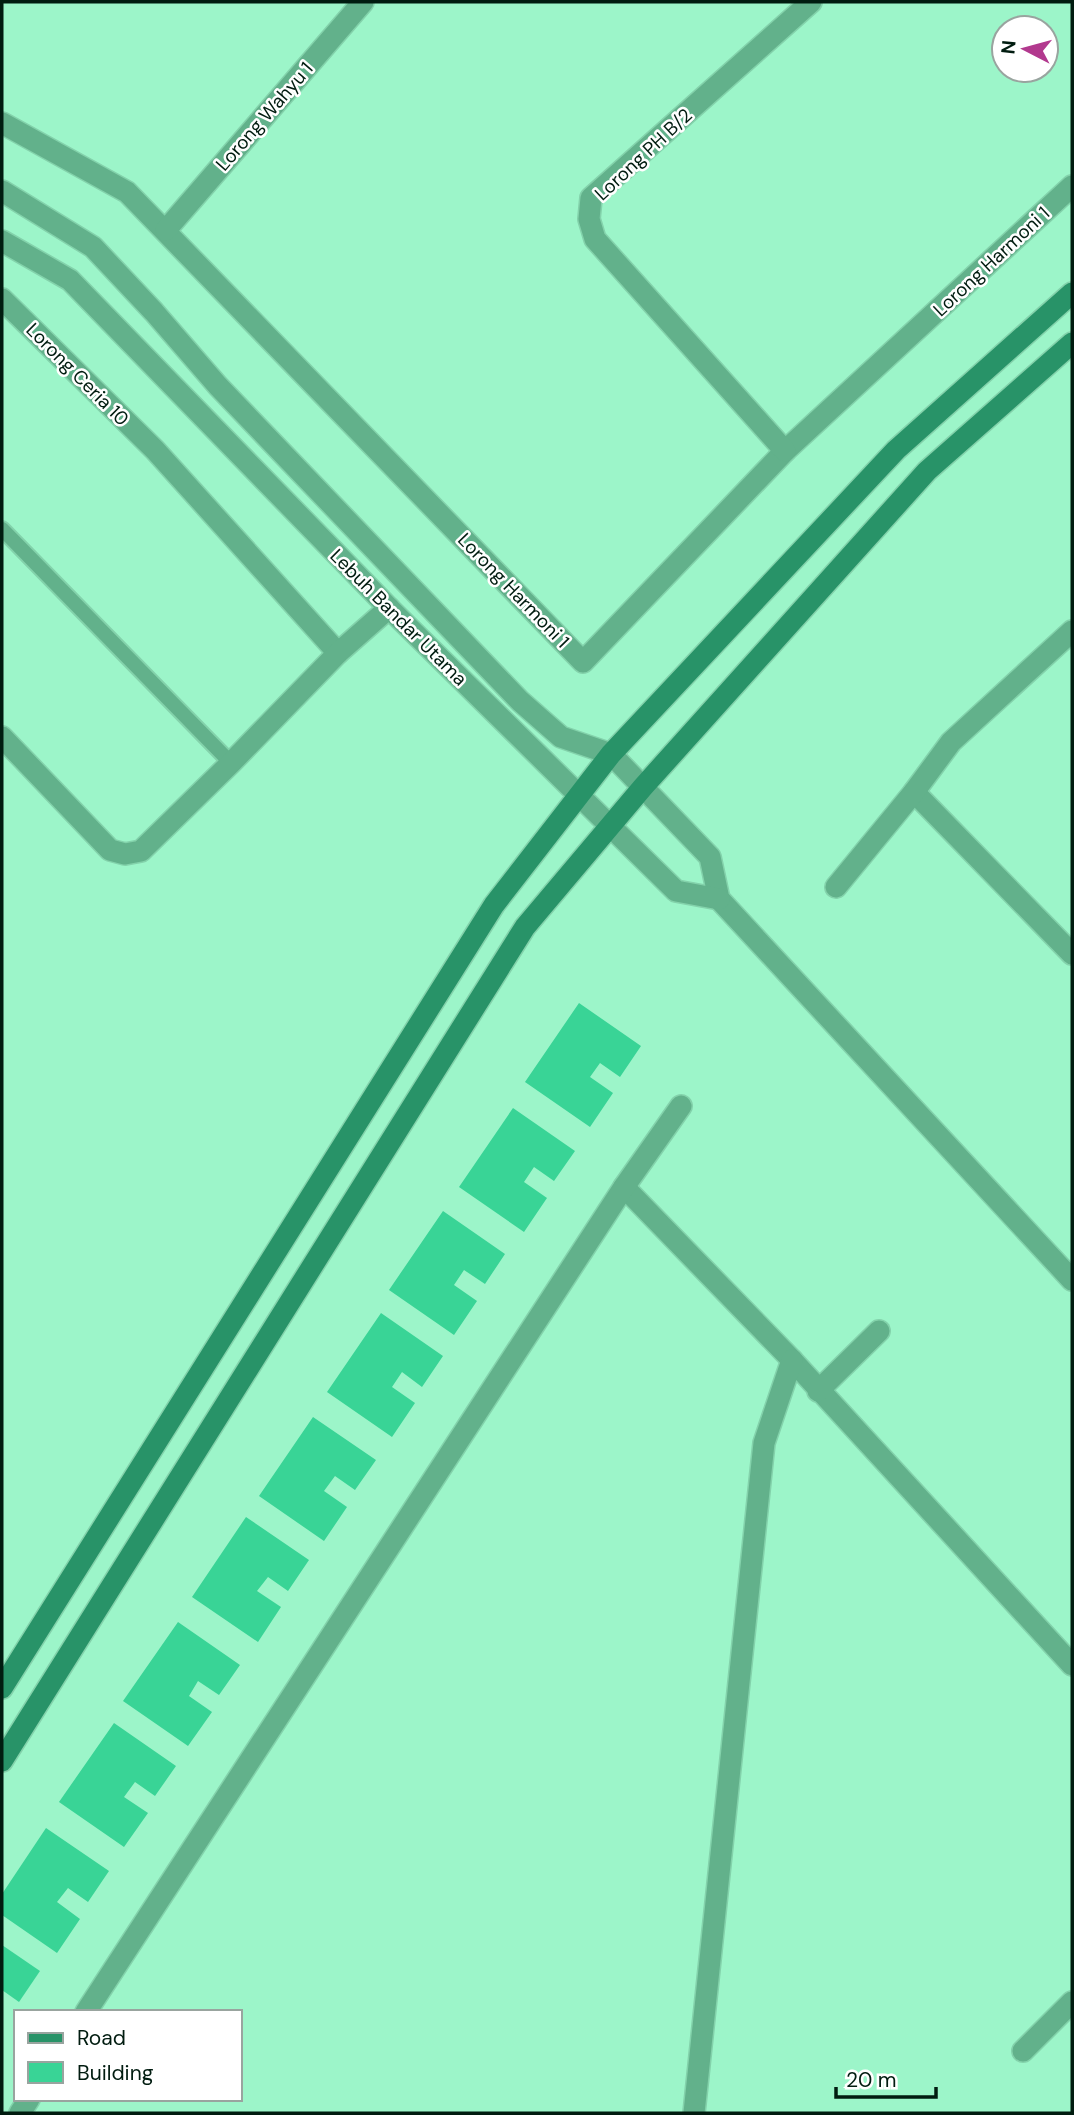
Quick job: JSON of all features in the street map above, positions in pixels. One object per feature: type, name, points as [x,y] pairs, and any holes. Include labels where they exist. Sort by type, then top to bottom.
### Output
[{"type":"street","name":"Lorong Wahyu 1","points":[[166,230],[363,2]]},
{"type":"street","name":"Lorong PH B/2","points":[[785,451],[595,239],[589,219],[591,198],[811,2]]},
{"type":"street","name":"Lorong Harmoni 1","points":[[2,122],[127,192],[583,662],[785,451],[1072,186]]},
{"type":"street","name":"Lebuh Bandar Utama","points":[[2,191],[93,247],[218,386],[520,701],[561,737],[611,754],[710,857],[719,899],[676,891],[389,608],[70,281],[2,241]]},
{"type":"street","points":[[2,1688],[494,905],[577,795],[611,754],[896,450],[1072,293]]},
{"type":"street","name":"Lorong Ceria 10","points":[[2,299],[155,450],[338,653]]},
{"type":"street","points":[[2,1761],[525,927],[643,787],[927,471],[1072,343]]},
{"type":"street","points":[[190,406],[218,386]]},
{"type":"street","points":[[2,737],[110,850],[125,854],[141,852],[338,653],[389,608]]},
{"type":"street","points":[[835,887],[914,792],[951,742],[1072,631]]},
{"type":"street","points":[[914,792],[1072,954]]},
{"type":"street","points":[[719,899],[1072,1280]]},
{"type":"street","points":[[87,2010],[624,1187],[681,1106]]},
{"type":"street","points":[[624,1187],[792,1360],[1072,1665]]},
{"type":"street","points":[[818,1391],[879,1331]]},
{"type":"street","points":[[694,2113],[764,1443],[792,1360]]},
{"type":"street","points":[[1023,2051],[1072,2002]]},
{"type":"lane","points":[[2,528],[232,763]]},
{"type":"building","points":[[579,1003],[641,1046],[620,1077],[600,1063],[590,1077],[613,1093],[590,1127],[525,1082]]},
{"type":"building","points":[[513,1108],[575,1151],[554,1181],[534,1167],[524,1182],[547,1198],[524,1232],[459,1187]]},
{"type":"building","points":[[443,1211],[505,1254],[485,1284],[464,1270],[454,1285],[477,1301],[454,1335],[389,1290]]},
{"type":"building","points":[[381,1313],[443,1356],[422,1387],[402,1372],[392,1387],[415,1403],[392,1437],[327,1392]]},
{"type":"building","points":[[313,1417],[376,1460],[355,1490],[335,1476],[324,1491],[347,1507],[324,1541],[259,1496]]},
{"type":"building","points":[[246,1517],[309,1560],[288,1591],[268,1577],[257,1591],[281,1607],[258,1642],[192,1597]]},
{"type":"building","points":[[178,1622],[240,1665],[219,1695],[198,1681],[189,1696],[212,1712],[188,1746],[123,1701]]},
{"type":"building","points":[[114,1723],[176,1766],[155,1796],[135,1782],[124,1797],[148,1813],[124,1847],[59,1802]]},
{"type":"building","points":[[46,1828],[109,1871],[88,1902],[68,1888],[57,1902],[80,1919],[57,1953],[2,1915],[2,1894]]},
{"type":"building","points":[[2,1945],[40,1971],[19,2002],[2,1990]]}]
